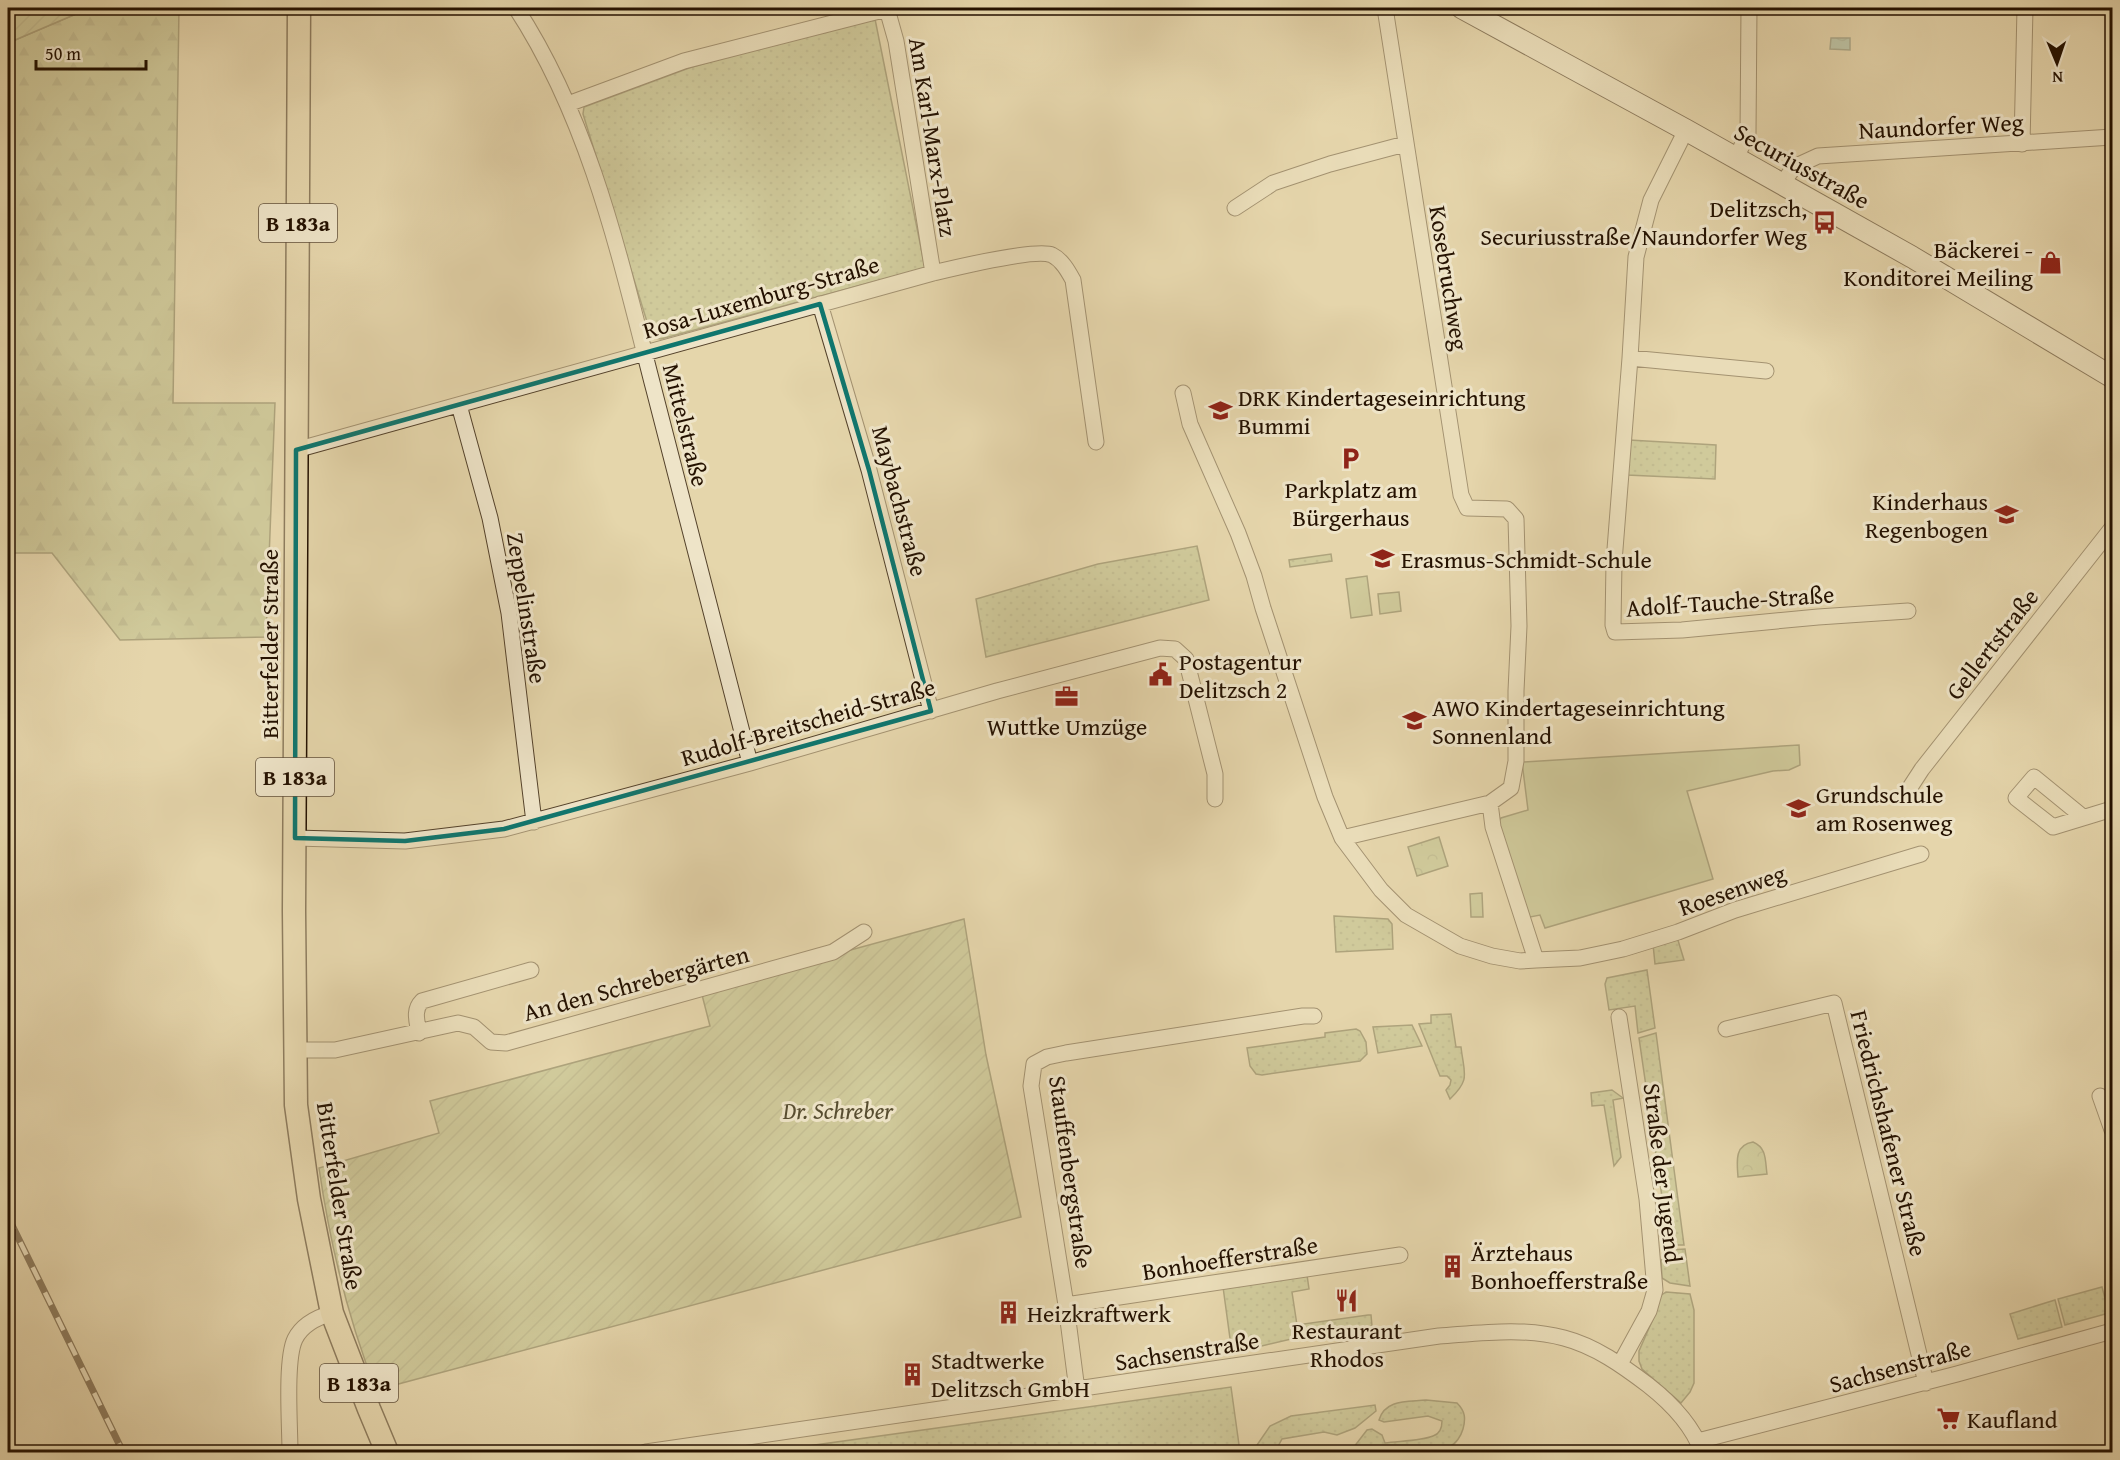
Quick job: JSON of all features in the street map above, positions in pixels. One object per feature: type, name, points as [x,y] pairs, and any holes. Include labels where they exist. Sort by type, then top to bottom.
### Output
[{"type":"main road","name":"Bitterfelder Straße","points":[[299,8],[296,1105],[315,1233],[333,1313],[387,1452]]},
{"type":"street","name":"Mittelstraße","points":[[516,8],[539,42],[568,104],[603,198],[750,763]]},
{"type":"street","name":"Kosebruchweg","points":[[1385,8],[1461,495],[1467,508],[1507,509],[1516,519],[1519,626],[1516,761],[1511,788],[1490,803]]},
{"type":"street","name":"Securiusstraße","points":[[1462,8],[1912,257],[2112,378]]},
{"type":"street","points":[[1736,158],[1748,133],[1749,8]]},
{"type":"street","points":[[2022,144],[2025,8]]},
{"type":"street","points":[[568,104],[684,61],[887,9]]},
{"type":"street","name":"Am Karl-Marx-Platz","points":[[887,9],[896,41],[933,273]]},
{"type":"street","name":"Adolf-Tauche-Straße","points":[[1686,130],[1651,200],[1636,257],[1614,562],[1613,625],[1615,632],[1682,630],[1818,616],[1908,610]]},
{"type":"street","name":"Naundorfer Weg","points":[[1782,184],[1794,167],[1818,156],[2112,137]]},
{"type":"street","points":[[1235,208],[1273,183],[1330,164],[1405,144]]},
{"type":"street","name":"Rosa-Luxemburg-Straße","points":[[296,450],[933,273],[1002,258],[1032,255],[1051,255],[1064,265],[1073,280],[1096,441]]},
{"type":"street","name":"Maybachstraße","points":[[820,304],[869,470],[932,711]]},
{"type":"street","points":[[1630,358],[1766,371]]},
{"type":"street","name":"Roesenweg","points":[[1183,393],[1190,424],[1252,569],[1327,805],[1342,838],[1381,890],[1406,915],[1433,932],[1460,946],[1492,956],[1520,961],[1580,958],[1623,949],[1678,932],[1735,910],[1921,854]]},
{"type":"street","name":"Zeppelinstraße","points":[[459,405],[490,518],[509,613],[534,822]]},
{"type":"street","name":"Gellertstraße","points":[[1909,789],[1929,760],[2112,528]]},
{"type":"street","name":"Rudolf-Breitscheid-Straße","points":[[295,838],[405,841],[504,829],[750,763],[997,691],[1160,648],[1175,649],[1186,659],[1215,774],[1215,799]]},
{"type":"street","points":[[1342,838],[1490,803],[1493,827],[1536,960]]},
{"type":"street","points":[[2083,818],[2112,809]]},
{"type":"street","name":"An den Schrebergärten","points":[[296,1050],[335,1050],[458,1023],[474,1026],[491,1042],[506,1043],[833,952],[864,932]]},
{"type":"street","name":"An den Schrebergärten","points":[[419,1033],[416,1013],[417,1006],[422,1001],[531,970]]},
{"type":"street","name":"Friedrichshafener Straße","points":[[1726,1029],[1834,1003],[1926,1383]]},
{"type":"street","name":"Stauffenbergstraße","points":[[1077,1390],[1066,1305],[1031,1086],[1034,1064],[1047,1057],[1065,1053],[1314,1016]]},
{"type":"street","name":"Straße der Jugend","points":[[1619,1017],[1647,1199],[1655,1290],[1649,1311],[1620,1364]]},
{"type":"street","points":[[2100,1096],[2112,1130]]},
{"type":"street","name":"Bonhoefferstraße","points":[[1066,1305],[1400,1255]]},
{"type":"street","name":"Bitterfelder Straße","points":[[290,1452],[292,1349],[296,1338],[307,1325],[320,1317],[333,1313]]},
{"type":"street","name":"Sachsenstraße","points":[[646,1452],[1439,1336],[1505,1331],[1564,1338],[1620,1364],[1661,1396],[1679,1414],[1700,1447],[2112,1331]]},
{"type":"highlighted area","points":[[820,304],[869,470],[931,711],[504,829],[405,841],[295,838],[296,450]]},
{"type":"green space","points":[[8,8],[90,8],[8,43]]},
{"type":"green space","points":[[90,8],[179,8],[173,403],[275,403],[266,637],[120,640],[52,553],[8,553],[8,43]]},
{"type":"green space","points":[[875,19],[925,268],[661,339],[652,338],[583,114],[584,107],[689,68],[784,40]]},
{"type":"green space","points":[[1629,440],[1716,445],[1715,479],[1627,475]]},
{"type":"green space","points":[[1197,546],[1209,600],[986,657],[976,599],[1098,564]]},
{"type":"green space","points":[[1331,554],[1332,561],[1290,567],[1289,560]]},
{"type":"green space","points":[[1367,576],[1372,615],[1351,618],[1346,579]]},
{"type":"green space","points":[[1399,592],[1401,611],[1380,614],[1378,594]]},
{"type":"green space","points":[[1799,745],[1800,765],[1789,770],[1773,771],[1687,791],[1713,879],[1545,928],[1540,915],[1525,918],[1495,827],[1501,818],[1528,810],[1522,762]]},
{"type":"green space","points":[[1439,837],[1448,866],[1417,876],[1408,847]]},
{"type":"green space","points":[[1482,893],[1483,917],[1471,917],[1470,894]]},
{"type":"green space","points":[[1334,916],[1388,919],[1392,924],[1393,949],[1336,952]]},
{"type":"green space","name":"Dr. Schreber","points":[[964,919],[986,1055],[1021,1217],[376,1390],[341,1281],[319,1168],[439,1133],[430,1101],[710,1026],[701,991]]},
{"type":"green space","points":[[1677,937],[1684,960],[1655,964],[1653,944]]},
{"type":"green space","points":[[1647,970],[1655,1028],[1638,1033],[1635,1006],[1609,1010],[1605,984],[1607,978]]},
{"type":"green space","points":[[1451,1014],[1456,1047],[1461,1047],[1464,1081],[1450,1099],[1446,1090],[1451,1080],[1447,1076],[1440,1076],[1419,1024],[1431,1023],[1431,1015]]},
{"type":"green space","points":[[1412,1025],[1422,1046],[1378,1053],[1373,1027]]},
{"type":"green space","points":[[1356,1029],[1360,1031],[1366,1042],[1367,1054],[1360,1061],[1262,1075],[1256,1074],[1250,1066],[1247,1048],[1325,1037],[1325,1033]]},
{"type":"green space","points":[[1656,1033],[1684,1245],[1669,1245],[1639,1038]]},
{"type":"green space","points":[[1612,1090],[1623,1098],[1613,1100],[1621,1157],[1614,1166],[1604,1105],[1592,1106],[1591,1093]]},
{"type":"green space","points":[[1753,1142],[1763,1151],[1767,1174],[1738,1177],[1737,1160],[1740,1150]]},
{"type":"green space","points":[[1685,1249],[1690,1286],[1670,1283],[1662,1278],[1661,1260],[1670,1259],[1669,1250]]},
{"type":"green space","points":[[1307,1275],[1309,1289],[1292,1292],[1297,1325],[1371,1315],[1372,1326],[1304,1336],[1232,1353],[1223,1287]]},
{"type":"green space","points":[[2102,1287],[2109,1313],[2065,1325],[2058,1299]]},
{"type":"green space","points":[[1666,1292],[1690,1294],[1694,1310],[1694,1383],[1681,1403],[1642,1369],[1639,1361],[1639,1351],[1660,1296]]},
{"type":"green space","points":[[2055,1300],[2062,1327],[2018,1339],[2010,1314]]},
{"type":"green space","points":[[1231,1387],[1240,1452],[809,1452],[808,1446]]},
{"type":"green space","points":[[1426,1400],[1457,1403],[1462,1409],[1465,1418],[1463,1429],[1452,1446],[1415,1454],[1350,1452],[1367,1430],[1372,1429],[1382,1435],[1385,1443],[1422,1439],[1437,1434],[1442,1421],[1428,1416],[1384,1422],[1379,1420],[1386,1408],[1392,1405]]},
{"type":"green space","points":[[1375,1405],[1376,1411],[1355,1428],[1337,1435],[1324,1432],[1282,1439],[1275,1452],[1257,1452],[1257,1445],[1270,1426],[1291,1416]]},
{"type":"water","points":[[1831,38],[1850,38],[1850,50],[1830,49]]},
{"type":"railway","points":[[8,1217],[123,1452]]},
{"type":"place","name":"Delitzsch, Securiusstraße/Naundorfer Weg","points":[[1825,222]]},
{"type":"place","name":"Bäckerei - Konditorei Meiling","points":[[2051,263]]},
{"type":"place","name":"DRK Kindertageseinrichtung Bummi","points":[[1220,411]]},
{"type":"place","name":"Parkplatz am Bürgerhaus","points":[[1351,459]]},
{"type":"place","name":"Kinderhaus Regenbogen","points":[[2006,515]]},
{"type":"place","name":"Erasmus-Schmidt-Schule","points":[[1383,559]]},
{"type":"place","name":"Postagentur Delitzsch 2","points":[[1161,675]]},
{"type":"place","name":"Wuttke Umzüge","points":[[1067,696]]},
{"type":"place","name":"AWO Kindertageseinrichtung Sonnenland","points":[[1414,721]]},
{"type":"place","name":"Grundschule am Rosenweg","points":[[1798,808]]},
{"type":"place","name":"Ärztehaus Bonhoefferstraße","points":[[1453,1266]]},
{"type":"place","name":"Restaurant Rhodos","points":[[1347,1300]]},
{"type":"place","name":"Heizkraftwerk","points":[[1009,1313]]},
{"type":"place","name":"Stadtwerke Delitzsch GmbH","points":[[913,1374]]},
{"type":"place","name":"Kaufland","points":[[1949,1419]]}]
